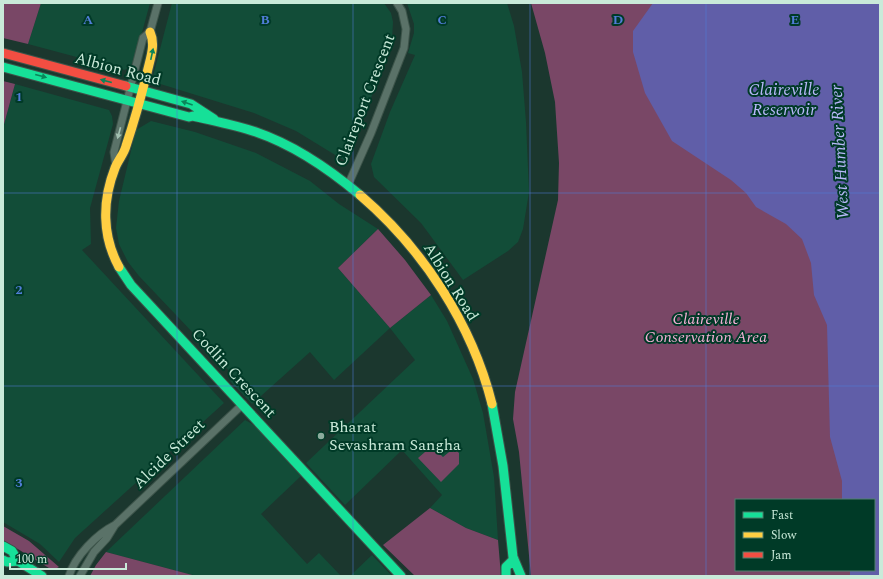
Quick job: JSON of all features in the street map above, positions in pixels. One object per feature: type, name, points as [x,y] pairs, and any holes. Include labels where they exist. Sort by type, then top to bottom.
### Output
[{"type":"main road","points":[[139,104],[154,41],[150,32]]},
{"type":"main road","name":"Albion Road","points":[[3,53],[191,104],[220,123]]},
{"type":"main road","name":"Albion Road","points":[[3,66],[139,104],[189,117],[193,116],[264,135],[325,168],[348,185],[382,215],[414,250],[451,304],[474,352],[491,400],[497,426],[514,559],[520,567],[521,576]]},
{"type":"main road","name":"Codlin Crescent","points":[[139,104],[123,154],[116,166],[108,192],[104,219],[106,240],[115,263],[131,285],[401,576]]},
{"type":"main road","points":[[3,546],[12,551],[18,561],[42,576]]},
{"type":"main road","points":[[506,576],[506,567],[514,559]]},
{"type":"main road","points":[[3,560],[7,562],[18,561]]},
{"type":"street","points":[[128,101],[143,38],[150,32],[158,3]]},
{"type":"street","name":"Claireport Crescent","points":[[348,185],[372,133],[404,48],[406,29],[402,11],[397,3]]},
{"type":"street","name":"Codlin Crescent","points":[[116,166],[114,152],[128,101]]},
{"type":"street","name":"Alcide Street","points":[[80,576],[94,552],[107,538],[115,525],[243,404]]},
{"type":"street","name":"Alcide Street","points":[[69,576],[86,547],[102,532],[115,525]]},
{"type":"shaded area","points":[[41,3],[150,3],[134,62],[125,70],[28,44]]},
{"type":"shaded area","points":[[172,3],[384,3],[391,13],[393,22],[392,41],[358,133],[345,161],[296,131],[254,113],[154,82],[153,76]]},
{"type":"shaded area","points":[[407,3],[507,3],[514,26],[522,72],[526,122],[529,192],[523,229],[518,242],[508,251],[463,280],[421,223],[374,177],[371,164],[390,112],[415,55],[408,53],[414,33],[414,24]]},
{"type":"shaded area","points":[[15,84],[109,110],[112,116],[113,124],[90,208],[91,244],[82,250],[224,403],[75,538],[59,562],[40,544],[3,522],[3,128]]},
{"type":"shaded area","points":[[151,121],[195,132],[256,153],[310,181],[339,204],[378,229],[338,268],[390,328],[334,380],[310,352],[252,404],[230,381],[234,376],[139,276],[128,262],[119,244],[116,228],[119,201],[136,130]]},
{"type":"shaded area","points":[[431,295],[447,321],[473,379],[483,413],[494,477],[498,540],[466,528],[430,508],[442,495],[402,450],[345,505],[306,463],[415,360],[390,328]]},
{"type":"shaded area","points":[[245,420],[254,425],[301,476],[261,514],[307,564],[319,553],[341,576],[196,576],[106,552]]},
{"type":"shaded area","points":[[372,555],[392,576],[350,576]]},
{"type":"green space","points":[[3,3],[41,3],[28,44],[3,38]]},
{"type":"green space","name":"Claireville Conservation Area","points":[[531,3],[880,3],[874,499],[735,499],[735,571],[869,571],[851,576],[531,576],[519,452],[513,419],[515,392],[558,200],[559,163],[555,102],[545,53]]},
{"type":"green space","points":[[3,81],[15,84],[3,128]]},
{"type":"green space","points":[[378,229],[405,260],[431,295],[390,328],[338,268]]},
{"type":"green space","points":[[432,446],[443,457],[454,448],[459,453],[459,464],[441,482],[418,458]]},
{"type":"green space","points":[[430,508],[466,528],[498,540],[501,576],[415,576],[383,545]]},
{"type":"green space","points":[[3,526],[29,541],[59,567],[49,568],[3,540]]},
{"type":"green space","points":[[106,552],[196,576],[90,576]]},
{"type":"water","name":"Claireville Reservoir","points":[[653,3],[880,3],[880,576],[850,576],[850,571],[875,571],[875,499],[842,499],[842,481],[830,437],[827,325],[814,295],[811,263],[802,239],[786,224],[756,207],[746,193],[731,180],[672,141],[645,93],[633,52],[633,31]]},
{"type":"traffic: fast","points":[[3,67],[189,117],[193,116],[232,125],[270,137],[311,159],[360,195]]},
{"type":"traffic: fast","points":[[126,86],[191,104],[214,119]]},
{"type":"traffic: fast","points":[[119,267],[131,285],[401,576]]},
{"type":"traffic: fast","points":[[492,404],[503,466],[513,557],[521,576]]},
{"type":"traffic: fast","points":[[3,546],[12,551],[18,561],[42,576]]},
{"type":"traffic: fast","points":[[506,576],[506,567],[514,559]]},
{"type":"traffic: fast","points":[[3,560],[7,562],[18,561]]},
{"type":"traffic: slow","points":[[119,267],[109,243],[106,206],[111,180],[116,165],[125,149],[147,73],[152,47],[152,37],[150,32]]},
{"type":"traffic: slow","points":[[360,195],[383,216],[404,239],[442,290],[472,345],[492,404]]},
{"type":"traffic: jam","points":[[3,53],[126,86]]},
{"type":"place","name":"Bharat Sevashram Sangha","points":[[321,436]]},
{"type":"water label","name":"West Humber River","points":[[840,152]]}]
